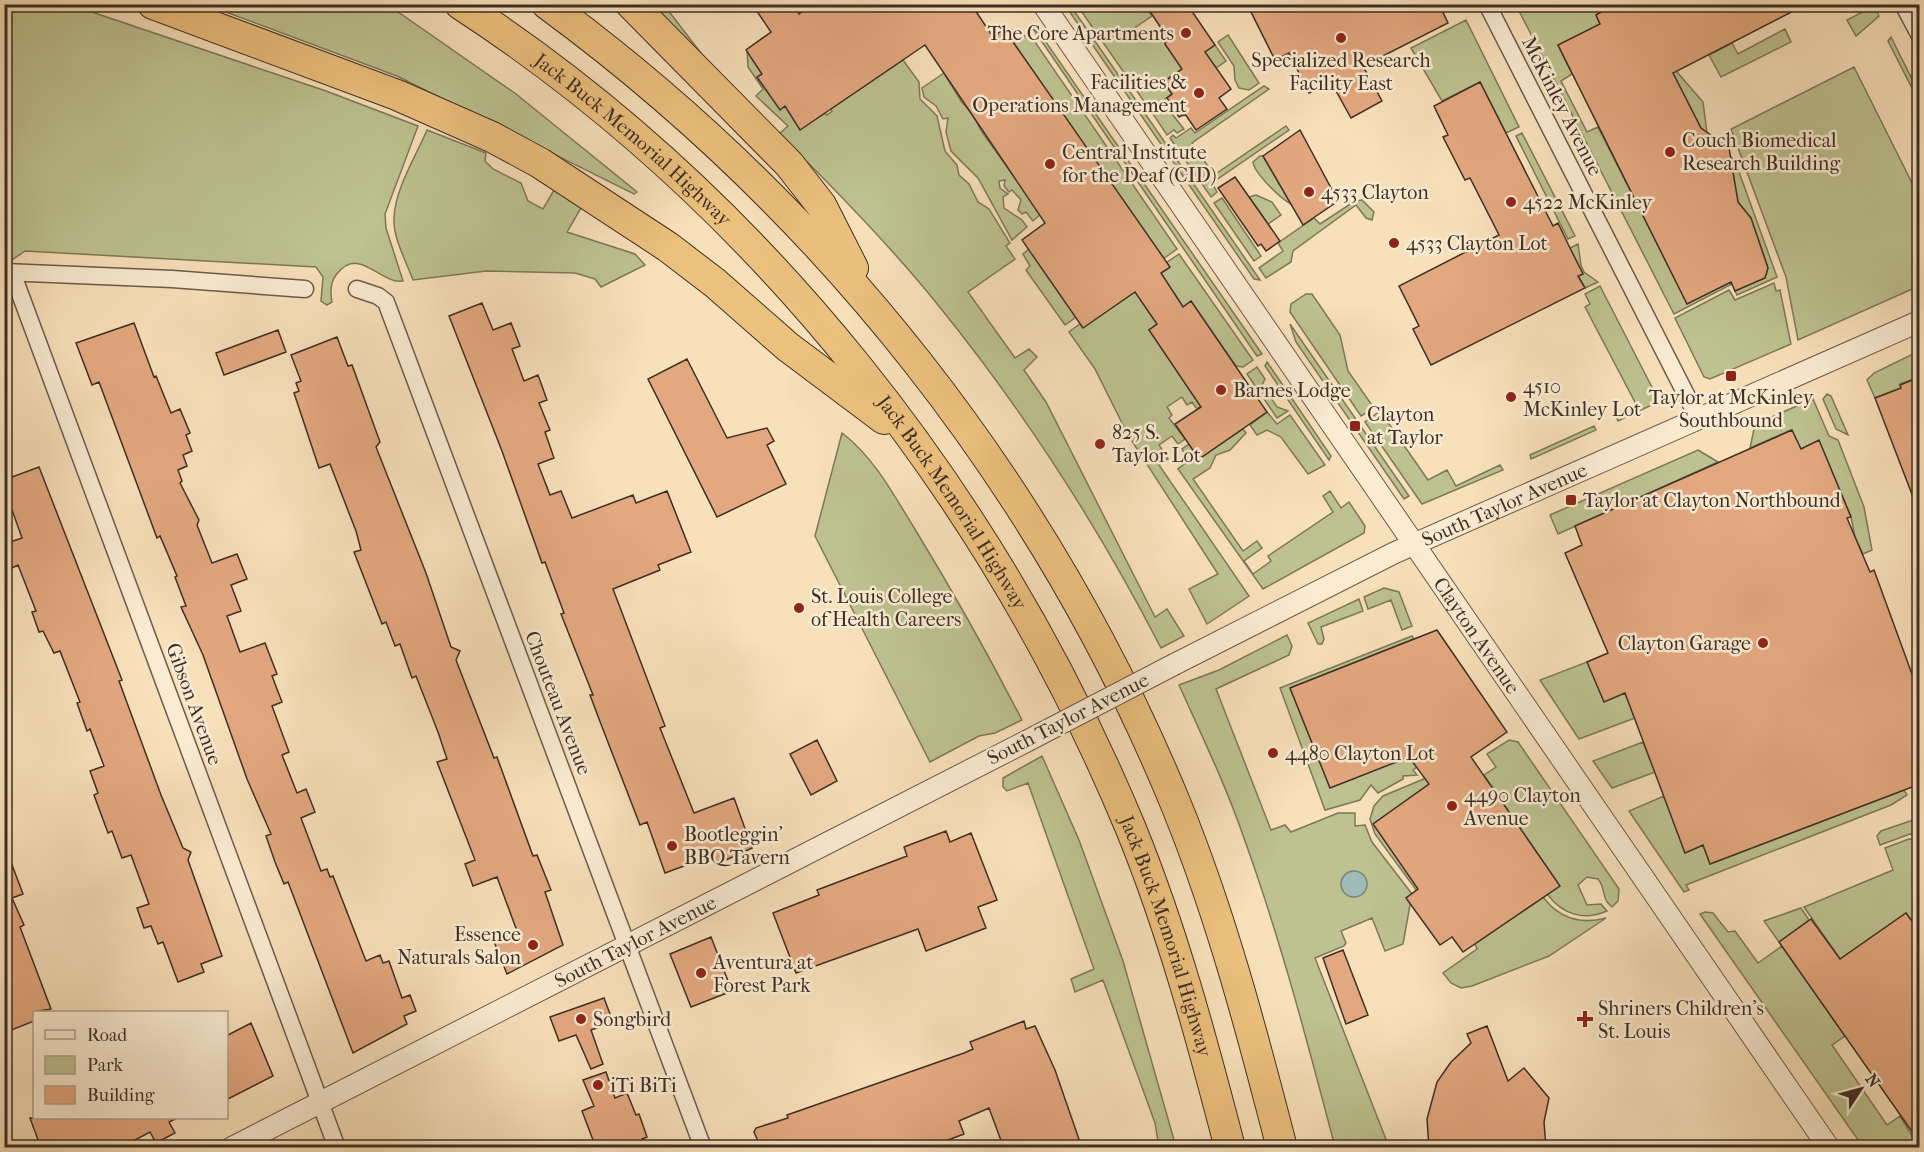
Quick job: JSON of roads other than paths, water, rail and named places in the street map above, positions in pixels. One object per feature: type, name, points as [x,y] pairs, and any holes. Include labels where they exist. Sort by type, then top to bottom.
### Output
[{"type":"highway","points":[[153,4],[398,95],[540,163],[668,247],[715,283],[788,347],[915,442]]},
{"type":"highway","name":"Jack Buck Memorial Highway","points":[[460,4],[605,112],[719,215],[822,324],[915,442],[992,556],[1069,692],[1104,767],[1159,904],[1204,1048],[1225,1139]]},
{"type":"highway","points":[[547,4],[636,73],[702,129],[811,236],[862,293],[956,411],[1000,475],[1057,567],[1113,667],[1178,809],[1250,1023],[1282,1148]]},
{"type":"highway","points":[[631,4],[789,164],[821,205],[848,255],[862,293]]},
{"type":"street","name":"Clayton Avenue","points":[[1043,4],[1829,1148]]},
{"type":"street","name":"McKinley Avenue","points":[[1487,4],[1698,418]]},
{"type":"street","points":[[1903,4],[1920,36]]},
{"type":"street","points":[[9,274],[172,279],[305,289]]},
{"type":"street","name":"Gibson Avenue","points":[[9,274],[337,1148]]},
{"type":"street","name":"Chouteau Avenue","points":[[357,289],[378,296],[386,302],[703,1148]]},
{"type":"street","name":"South Taylor Avenue","points":[[231,1148],[626,944],[1414,544],[1920,321]]},
{"type":"water","points":[[1354,871],[1363,875],[1367,884],[1363,893],[1354,897],[1345,893],[1341,884],[1345,875]]},
{"type":"place","name":"The Core Apartments","points":[[1186,33]]},
{"type":"place","name":"Specialized Research Facility East","points":[[1341,38]]},
{"type":"place","name":"Facilities & Operations Management","points":[[1199,93]]},
{"type":"place","name":"Couch Biomedical Research Building","points":[[1670,152]]},
{"type":"place","name":"Central Institute for the Deaf (CID)","points":[[1050,164]]},
{"type":"place","name":"4533 Clayton","points":[[1309,192]]},
{"type":"place","name":"4522 McKinley","points":[[1511,202]]},
{"type":"place","name":"4533 Clayton Lot","points":[[1394,243]]},
{"type":"place","name":"Taylor at McKinley Southbound","points":[[1731,376]]},
{"type":"place","name":"Barnes Lodge","points":[[1221,390]]},
{"type":"place","name":"4510 McKinley Lot","points":[[1511,397]]},
{"type":"place","name":"Clayton at Taylor","points":[[1355,426]]},
{"type":"place","name":"825 S. Taylor Lot","points":[[1100,444]]},
{"type":"place","name":"Taylor at Clayton Northbound","points":[[1571,500]]},
{"type":"place","name":"St. Louis College of Health Careers","points":[[799,608]]},
{"type":"place","name":"Clayton Garage","points":[[1763,643]]},
{"type":"place","name":"4480 Clayton Lot","points":[[1273,753]]},
{"type":"place","name":"4490 Clayton Avenue","points":[[1452,806]]},
{"type":"place","name":"Bootleggin' BBQ Tavern","points":[[672,846]]},
{"type":"place","name":"Essence Naturals Salon","points":[[533,945]]},
{"type":"place","name":"Aventura at Forest Park","points":[[701,973]]},
{"type":"place","name":"Songbird","points":[[581,1019]]},
{"type":"place","name":"Shriners Children's St. Louis","points":[[1585,1019]]},
{"type":"place","name":"iTi BiTi","points":[[598,1085]]}]
